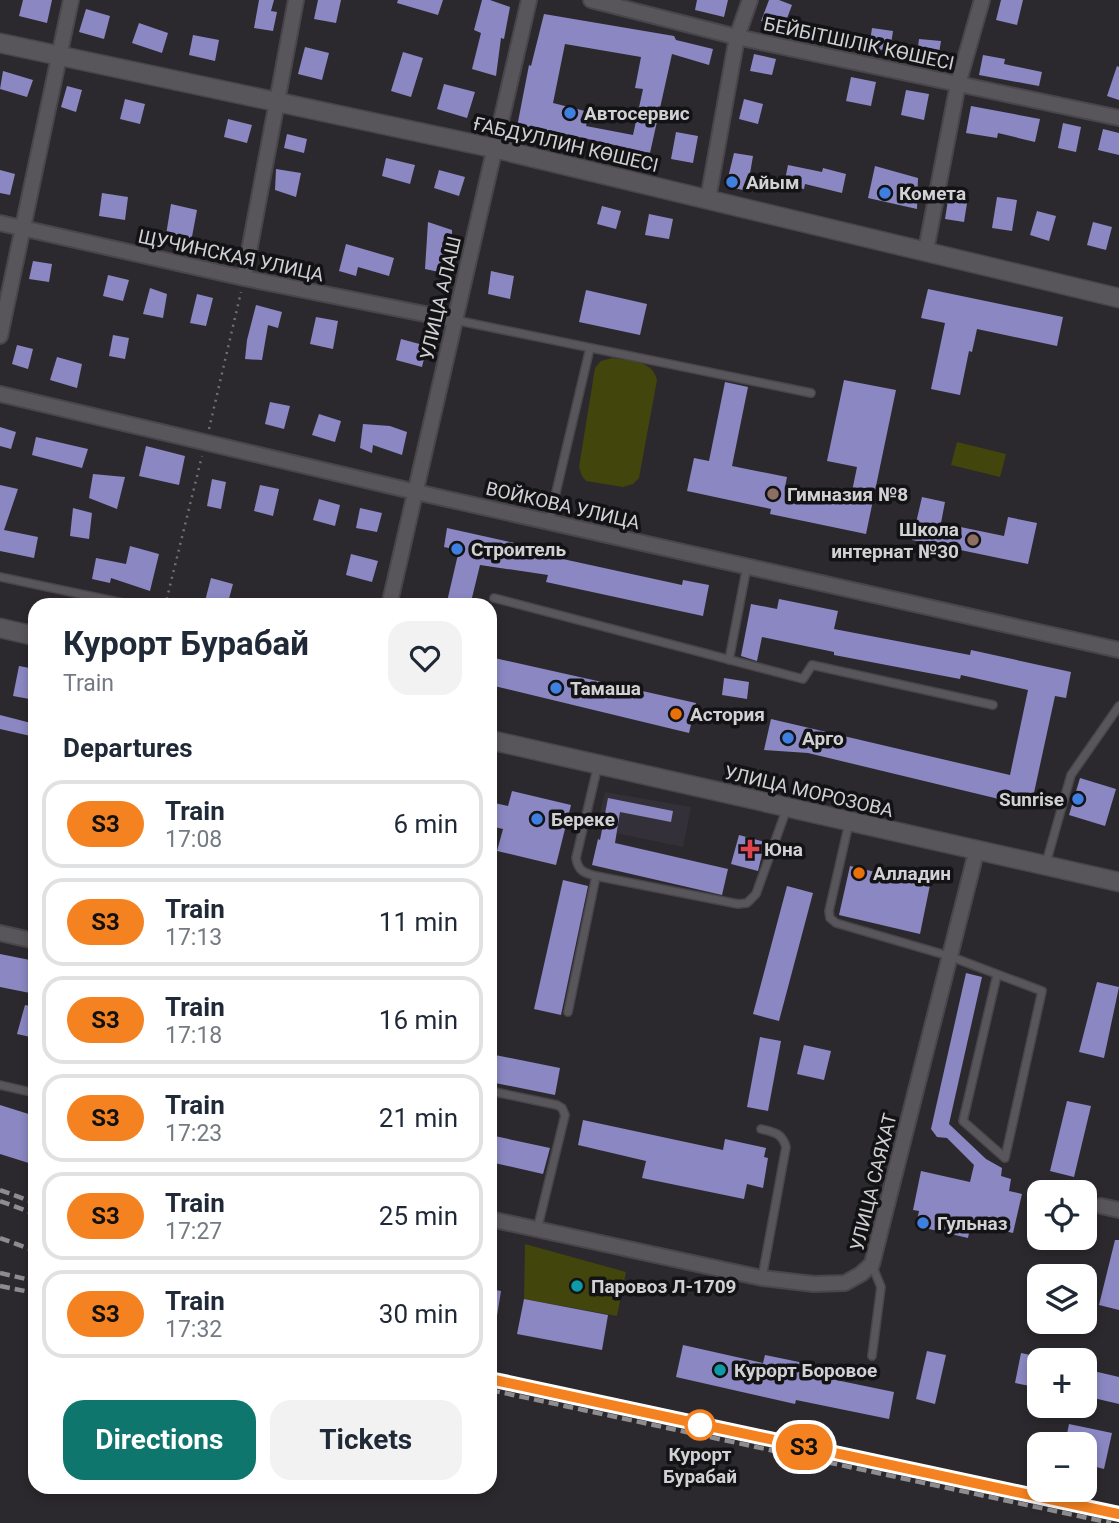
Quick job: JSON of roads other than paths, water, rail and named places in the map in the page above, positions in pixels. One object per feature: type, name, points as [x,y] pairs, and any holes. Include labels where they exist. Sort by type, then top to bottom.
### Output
[{"type":"street","points":[[0,336],[71,0]]},
{"type":"street","points":[[244,278],[296,0]]},
{"type":"street","name":"УЛИЦА АЛАШ","points":[[392,598],[529,0]]},
{"type":"street","name":"БЕЙБІТШІЛІК КӨШЕСІ","points":[[591,0],[737,37],[1119,118]]},
{"type":"street","points":[[708,199],[737,37],[750,0]]},
{"type":"street","points":[[926,250],[958,84],[982,0]]},
{"type":"street","name":"ҒАБДУЛЛИН КӨШЕСІ","points":[[0,43],[493,148],[1119,298]]},
{"type":"street","name":"ЩУЧИНСКАЯ УЛИЦА","points":[[0,223],[244,278],[455,320]]},
{"type":"street","name":"ВОЙКОВА УЛИЦА","points":[[0,394],[416,492],[1119,650]]},
{"type":"street","points":[[0,628],[28,634]]},
{"type":"street","name":"УЛИЦА МОРОЗОВА","points":[[497,742],[1119,882]]},
{"type":"street","name":"УЛИЦА САЯХАТ","points":[[497,1221],[762,1278],[814,1284],[845,1283],[861,1274],[872,1264],[977,849]]},
{"type":"street","points":[[0,933],[28,939]]},
{"type":"street","points":[[1101,1206],[1119,1210]]},
{"type":"lane","points":[[455,320],[811,393]]},
{"type":"lane","points":[[549,522],[590,348]]},
{"type":"lane","points":[[729,660],[747,566]]},
{"type":"lane","points":[[0,577],[98,598]]},
{"type":"lane","points":[[497,599],[803,679],[812,665],[993,705]]},
{"type":"lane","points":[[1045,864],[1071,775],[1119,706]]},
{"type":"lane","points":[[598,765],[576,858],[578,867],[584,873],[596,876],[738,904],[747,903],[756,894],[788,807]]},
{"type":"lane","points":[[850,821],[830,918],[836,923],[949,956],[1042,991],[1005,1158],[963,1121],[997,975]]},
{"type":"lane","points":[[568,1012],[596,876]]},
{"type":"lane","points":[[0,1085],[28,1091]]},
{"type":"lane","points":[[497,1092],[557,1105],[565,1115],[537,1230]]},
{"type":"lane","points":[[761,1129],[778,1134],[784,1139],[786,1147],[762,1278]]},
{"type":"lane","points":[[872,1264],[881,1287],[872,1356]]},
{"type":"railway","points":[[0,1190],[28,1200]]},
{"type":"railway","points":[[0,1201],[28,1211]]},
{"type":"railway","points":[[0,1238],[28,1248]]},
{"type":"railway","points":[[0,1273],[28,1279]]},
{"type":"railway","points":[[0,1286],[28,1292]]},
{"type":"railway","points":[[497,1381],[1119,1514]]},
{"type":"railway","points":[[497,1391],[1111,1523]]},
{"type":"train","name":"S3","points":[[497,1381],[1119,1514]]},
{"type":"place","name":"Автосервис","points":[[570,113]]},
{"type":"place","name":"Айым","points":[[732,182]]},
{"type":"place","name":"Комета","points":[[885,193]]},
{"type":"place","name":"Гимназия №8","points":[[773,494]]},
{"type":"place","name":"Школа интернат №30","points":[[973,540]]},
{"type":"place","name":"Строитель","points":[[457,549]]},
{"type":"place","name":"Тамаша","points":[[556,688]]},
{"type":"place","name":"Астория","points":[[676,714]]},
{"type":"place","name":"Арго","points":[[788,738]]},
{"type":"place","name":"Sunrise","points":[[1078,799]]},
{"type":"place","name":"Береке","points":[[537,819]]},
{"type":"place","name":"Юна","points":[[750,849]]},
{"type":"place","name":"Алладин","points":[[859,873]]},
{"type":"place","name":"Гульназ","points":[[923,1223]]},
{"type":"place","name":"Паровоз Л-1709","points":[[577,1286]]},
{"type":"place","name":"Курорт Боровое","points":[[720,1370]]},
{"type":"place","name":"Курорт Бурабай","points":[[700,1425]]}]
